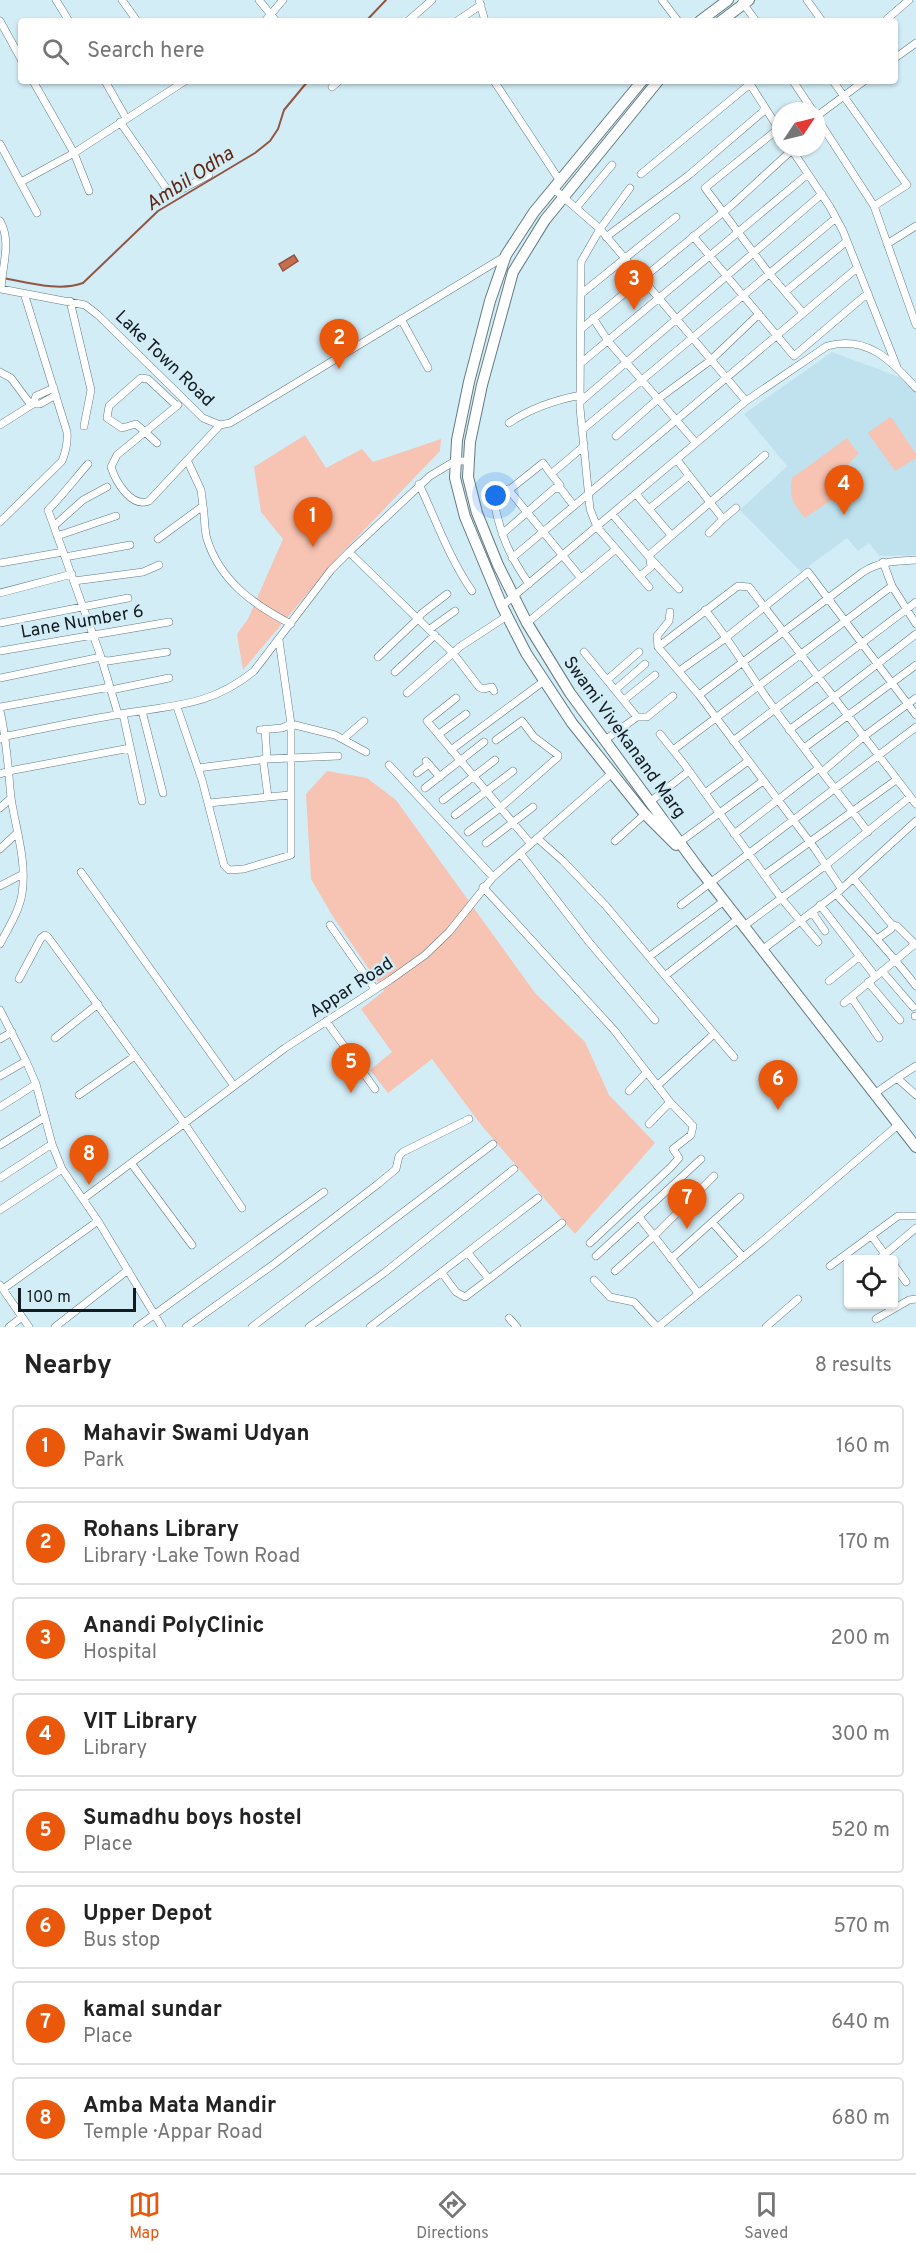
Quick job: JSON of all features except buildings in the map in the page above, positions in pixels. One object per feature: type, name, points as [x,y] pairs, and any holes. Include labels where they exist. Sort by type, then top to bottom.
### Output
[{"type":"main road","points":[[704,18],[728,0]]},
{"type":"main road","points":[[724,18],[744,1]]},
{"type":"main road","name":"Swami Vivekanand Marg","points":[[640,84],[534,212],[506,255],[490,300],[469,382],[455,461],[455,478],[465,517],[504,611],[526,653],[572,723],[612,773],[645,814],[697,866]]},
{"type":"main road","name":"Swami Vivekanand Marg","points":[[656,84],[545,220],[513,272],[482,385],[470,442],[468,477],[477,513],[513,597],[570,693],[697,866],[916,1147]]},
{"type":"street","points":[[56,0],[67,18]]},
{"type":"street","points":[[122,0],[135,18]]},
{"type":"street","points":[[260,0],[273,18]]},
{"type":"street","points":[[267,18],[284,0]]},
{"type":"street","points":[[411,18],[432,0]]},
{"type":"street","points":[[662,0],[676,18]]},
{"type":"street","points":[[807,0],[820,18]]},
{"type":"street","points":[[888,18],[909,0]]},
{"type":"street","points":[[744,1],[754,18]]},
{"type":"street","points":[[461,18],[480,2],[484,18]]},
{"type":"street","points":[[0,21],[18,54]]},
{"type":"street","points":[[898,56],[916,43]]},
{"type":"street","points":[[35,84],[74,153],[89,191]]},
{"type":"street","points":[[106,84],[123,120],[171,195],[209,175]]},
{"type":"street","points":[[21,182],[74,153],[180,84]]},
{"type":"street","points":[[332,87],[336,84]]},
{"type":"street","points":[[496,84],[564,197],[600,229],[746,401]]},
{"type":"street","points":[[641,174],[750,84],[772,119]]},
{"type":"street","points":[[796,84],[807,102]]},
{"type":"street","points":[[835,84],[907,185],[874,206]]},
{"type":"street","points":[[826,110],[860,84]]},
{"type":"street","points":[[606,237],[689,175],[766,110]]},
{"type":"street","points":[[826,131],[874,206],[916,325]]},
{"type":"street","points":[[772,137],[705,188],[768,272],[803,313]]},
{"type":"street","points":[[0,144],[37,213]]},
{"type":"street","points":[[581,329],[723,212],[782,156]]},
{"type":"street","points":[[796,156],[822,194],[847,241],[898,369]]},
{"type":"street","points":[[576,208],[612,165]]},
{"type":"street","points":[[581,363],[808,174]]},
{"type":"street","points":[[630,188],[582,257],[580,399],[590,509],[597,527],[649,587]]},
{"type":"street","points":[[510,423],[524,413],[564,398],[580,399],[822,194]]},
{"type":"street","points":[[581,294],[676,217]]},
{"type":"street","points":[[582,430],[744,296],[768,272],[836,218]]},
{"type":"street","points":[[0,221],[6,231],[7,243],[1,284]]},
{"type":"street","points":[[888,244],[916,226]]},
{"type":"street","points":[[693,236],[794,356],[868,293]]},
{"type":"street","points":[[785,292],[847,241]]},
{"type":"street","name":"Lake Town Road","points":[[1,284],[1,289],[84,305],[98,315],[203,418],[220,425],[230,423],[506,255]]},
{"type":"street","points":[[512,558],[857,268]]},
{"type":"street","points":[[0,522],[62,461],[66,451],[68,432],[24,292]]},
{"type":"street","points":[[70,301],[92,390],[84,426]]},
{"type":"street","points":[[616,436],[658,399],[711,360],[759,314]]},
{"type":"street","points":[[593,318],[608,341],[696,443]]},
{"type":"street","points":[[401,319],[428,368]]},
{"type":"street","points":[[407,693],[504,611],[513,597],[746,401],[827,346],[865,345],[881,354],[916,388]]},
{"type":"street","points":[[0,372],[11,378],[32,404]]},
{"type":"street","points":[[157,443],[136,424],[122,428],[107,418],[109,406],[141,378],[148,379],[177,406]]},
{"type":"street","points":[[0,425],[32,404],[36,396],[55,392]]},
{"type":"street","points":[[185,399],[117,455],[111,467],[114,476],[136,502],[148,501],[188,462],[220,425]]},
{"type":"street","points":[[551,474],[584,446]]},
{"type":"street","points":[[649,557],[671,535],[765,455]]},
{"type":"street","points":[[677,460],[723,519]]},
{"type":"street","points":[[3,737],[121,714],[177,707],[204,700],[239,683],[254,671],[331,570],[419,484],[455,461],[469,461]]},
{"type":"street","points":[[188,462],[201,490],[207,538],[216,559],[233,584],[261,608],[291,624]]},
{"type":"street","points":[[529,584],[512,558],[502,534],[494,501],[543,463],[560,485]]},
{"type":"street","points":[[88,464],[68,490],[48,510],[93,633],[110,689],[121,714],[142,801]]},
{"type":"street","points":[[649,509],[689,476]]},
{"type":"street","points":[[419,484],[446,544],[472,591]]},
{"type":"street","points":[[54,526],[83,500],[107,488]]},
{"type":"street","points":[[502,534],[555,488],[561,489],[574,506]]},
{"type":"street","points":[[508,489],[581,578]]},
{"type":"street","points":[[636,494],[671,535]]},
{"type":"street","points":[[158,539],[204,506]]},
{"type":"street","points":[[709,533],[736,508]]},
{"type":"street","points":[[612,514],[679,590]]},
{"type":"street","points":[[57,536],[116,516]]},
{"type":"street","points":[[0,563],[130,545]]},
{"type":"street","points":[[527,623],[616,549]]},
{"type":"street","points":[[349,552],[453,652],[479,687],[483,689],[492,687],[494,691]]},
{"type":"street","points":[[640,576],[651,567],[649,557]]},
{"type":"street","points":[[699,695],[875,564],[916,560]]},
{"type":"street","points":[[883,562],[891,586],[916,624]]},
{"type":"street","points":[[0,593],[73,578],[143,572],[159,565]]},
{"type":"street","points":[[679,671],[727,637],[808,572],[916,715]]},
{"type":"street","points":[[658,647],[738,586],[749,587],[916,804]]},
{"type":"street","points":[[673,750],[801,656],[891,586]]},
{"type":"street","points":[[378,657],[421,614],[447,594]]},
{"type":"street","points":[[0,623],[128,598]]},
{"type":"street","points":[[733,741],[916,602]]},
{"type":"street","points":[[705,610],[727,637],[774,709],[868,832]]},
{"type":"street","points":[[395,672],[455,611]]},
{"type":"street","points":[[670,612],[669,621],[657,636],[658,647],[699,695],[810,843],[826,866],[839,891],[916,986]]},
{"type":"street","name":"Lane Number 6","points":[[0,651],[93,633],[169,622]]},
{"type":"street","points":[[789,729],[834,698],[916,634]]},
{"type":"street","points":[[177,707],[209,803],[224,865],[229,870],[235,870],[291,855],[291,724],[279,640]]},
{"type":"street","points":[[0,678],[101,658],[108,661],[167,652]]},
{"type":"street","points":[[585,652],[637,717]]},
{"type":"street","points":[[607,680],[639,652]]},
{"type":"street","points":[[615,690],[645,664]]},
{"type":"street","points":[[804,748],[916,665]]},
{"type":"street","points":[[624,700],[655,675]]},
{"type":"street","points":[[0,944],[18,910],[22,895],[23,874],[0,709],[169,678]]},
{"type":"street","points":[[452,750],[544,681]]},
{"type":"street","points":[[605,740],[637,717],[647,717],[673,696]]},
{"type":"street","points":[[456,698],[427,721],[531,844]]},
{"type":"street","points":[[734,834],[777,799],[820,770],[916,698]]},
{"type":"street","points":[[142,711],[163,793]]},
{"type":"street","points":[[438,734],[466,714]]},
{"type":"street","points":[[343,739],[364,721]]},
{"type":"street","points":[[468,832],[556,761],[558,756],[534,737],[522,721],[496,740]]},
{"type":"street","points":[[268,797],[262,730],[282,728],[291,724],[312,728],[343,739],[366,752]]},
{"type":"street","points":[[681,905],[916,727]]},
{"type":"street","points":[[660,734],[781,898],[818,942]]},
{"type":"street","points":[[425,788],[484,742]]},
{"type":"street","points":[[0,774],[130,748]]},
{"type":"street","points":[[198,768],[265,759],[338,756]]},
{"type":"street","points":[[443,800],[495,760]]},
{"type":"street","points":[[705,793],[748,761]]},
{"type":"street","points":[[417,773],[428,763],[440,777]]},
{"type":"street","points":[[389,765],[493,877]]},
{"type":"street","points":[[456,814],[513,771]]},
{"type":"street","points":[[651,801],[689,771]]},
{"type":"street","name":"Appar Road","points":[[83,1199],[234,1086],[438,944],[493,877],[612,773]]},
{"type":"street","points":[[764,875],[896,780]]},
{"type":"street","points":[[680,842],[763,781]]},
{"type":"street","points":[[209,803],[290,795]]},
{"type":"street","points":[[666,975],[826,866],[910,797]]},
{"type":"street","points":[[0,808],[11,798]]},
{"type":"street","points":[[486,843],[533,807]]},
{"type":"street","points":[[615,841],[645,814]]},
{"type":"street","points":[[762,950],[839,891],[916,821]]},
{"type":"street","points":[[0,849],[17,832]]},
{"type":"street","points":[[537,838],[582,880],[650,956],[734,1057]]},
{"type":"street","points":[[520,853],[589,942],[655,1020]]},
{"type":"street","points":[[81,872],[234,1086]]},
{"type":"street","points":[[0,886],[23,874]]},
{"type":"street","points":[[844,1003],[915,945],[897,926],[892,925],[853,878]]},
{"type":"street","points":[[483,887],[603,1018],[670,1102],[693,1126],[691,1135],[672,1149],[679,1158],[590,1243]]},
{"type":"street","points":[[650,956],[724,901]]},
{"type":"street","points":[[820,905],[875,976]]},
{"type":"street","points":[[812,912],[825,931]]},
{"type":"street","points":[[330,925],[375,989]]},
{"type":"street","points":[[877,939],[891,929],[892,925]]},
{"type":"street","points":[[19,979],[41,938],[45,935],[184,1123],[242,1208]]},
{"type":"street","points":[[829,981],[860,956]]},
{"type":"street","points":[[882,971],[913,1007]]},
{"type":"street","points":[[868,982],[900,1020]]},
{"type":"street","points":[[851,997],[879,1038]]},
{"type":"street","points":[[55,1038],[98,1004]]},
{"type":"street","points":[[0,1010],[36,1084],[52,1144],[62,1169],[98,1221],[162,1327]]},
{"type":"street","points":[[326,1021],[375,1089]]},
{"type":"street","points":[[0,1039],[12,1032]]},
{"type":"street","points":[[657,1086],[714,1034]]},
{"type":"street","points":[[80,1095],[135,1056]]},
{"type":"street","points":[[0,1076],[26,1061]]},
{"type":"street","points":[[874,1094],[916,1066]]},
{"type":"street","points":[[629,1091],[646,1073]]},
{"type":"street","points":[[897,1078],[916,1095]]},
{"type":"street","points":[[0,1107],[36,1084]]},
{"type":"street","points":[[649,1124],[670,1102]]},
{"type":"street","points":[[0,1145],[45,1117]]},
{"type":"street","points":[[186,1327],[274,1264],[378,1184],[396,1169],[399,1156],[403,1152],[470,1119]]},
{"type":"street","points":[[594,1280],[610,1297],[633,1302],[661,1326],[898,1125]]},
{"type":"street","points":[[0,1178],[52,1144]]},
{"type":"street","points":[[252,1327],[493,1144]]},
{"type":"street","points":[[596,1256],[701,1159]]},
{"type":"street","points":[[131,1163],[192,1245]]},
{"type":"street","points":[[0,1210],[62,1169]]},
{"type":"street","points":[[309,1327],[384,1273],[514,1169]]},
{"type":"street","points":[[615,1271],[714,1176]]},
{"type":"street","points":[[137,1327],[324,1192]]},
{"type":"street","points":[[671,1259],[740,1197]]},
{"type":"street","points":[[370,1327],[538,1198]]},
{"type":"street","points":[[830,1266],[898,1216],[916,1216]]},
{"type":"street","points":[[639,1217],[698,1293]]},
{"type":"street","points":[[29,1327],[1,1287],[98,1221]]},
{"type":"street","points":[[712,1222],[743,1257]]},
{"type":"street","points":[[442,1273],[456,1292],[465,1297],[562,1223]]},
{"type":"street","points":[[889,1255],[916,1228]]},
{"type":"street","points":[[871,1235],[886,1255]]},
{"type":"street","points":[[468,1253],[489,1279]]},
{"type":"street","points":[[55,1327],[128,1270]]},
{"type":"street","points":[[898,1271],[906,1282]]},
{"type":"street","points":[[766,1327],[798,1299]]},
{"type":"street","points":[[876,1319],[909,1300],[916,1299]]},
{"type":"street","points":[[9,1327],[22,1317]]},
{"type":"street","points":[[509,1318],[517,1327]]},
{"type":"shaded area","points":[[294,255],[298,261],[283,271],[279,264]]},
{"type":"shaded area","points":[[832,352],[902,378],[916,393],[916,555],[879,556],[869,543],[858,551],[847,538],[801,572],[740,510],[787,466],[744,414]]},
{"type":"shaded area","points":[[890,417],[916,454],[916,458],[895,471],[868,433]]},
{"type":"shaded area","points":[[305,435],[326,468],[362,449],[373,462],[441,439],[440,451],[339,556],[243,670],[237,634],[248,619],[283,539],[261,512],[254,467]]},
{"type":"shaded area","points":[[847,438],[859,454],[847,469],[846,477],[849,488],[805,518],[793,500],[792,478]]},
{"type":"shaded area","points":[[327,771],[367,778],[396,800],[535,993],[585,1042],[609,1095],[655,1143],[575,1234],[482,1126],[432,1059],[388,1093],[370,1070],[392,1052],[361,1009],[384,991],[332,915],[311,879],[306,794]]},
{"type":"waterway","name":"Ambil Odha","points":[[369,18],[386,0]]},
{"type":"waterway","name":"Ambil Odha","points":[[3,278],[64,287],[83,283],[158,211],[255,153],[270,141],[278,129],[284,110],[306,84]]},
{"type":"place","name":"Anandi PolyClinic","points":[[634,310]]},
{"type":"place","name":"Rohans Library","points":[[339,369]]},
{"type":"place","name":"VIT Library","points":[[844,515]]},
{"type":"place","name":"Mahavir Swami Udyan","points":[[313,547]]},
{"type":"place","name":"Sumadhu boys hostel","points":[[351,1093]]},
{"type":"place","name":"Upper Depot","points":[[778,1110]]},
{"type":"place","name":"Amba Mata Mandir","points":[[89,1185]]},
{"type":"place","name":"kamal sundar","points":[[687,1229]]}]
